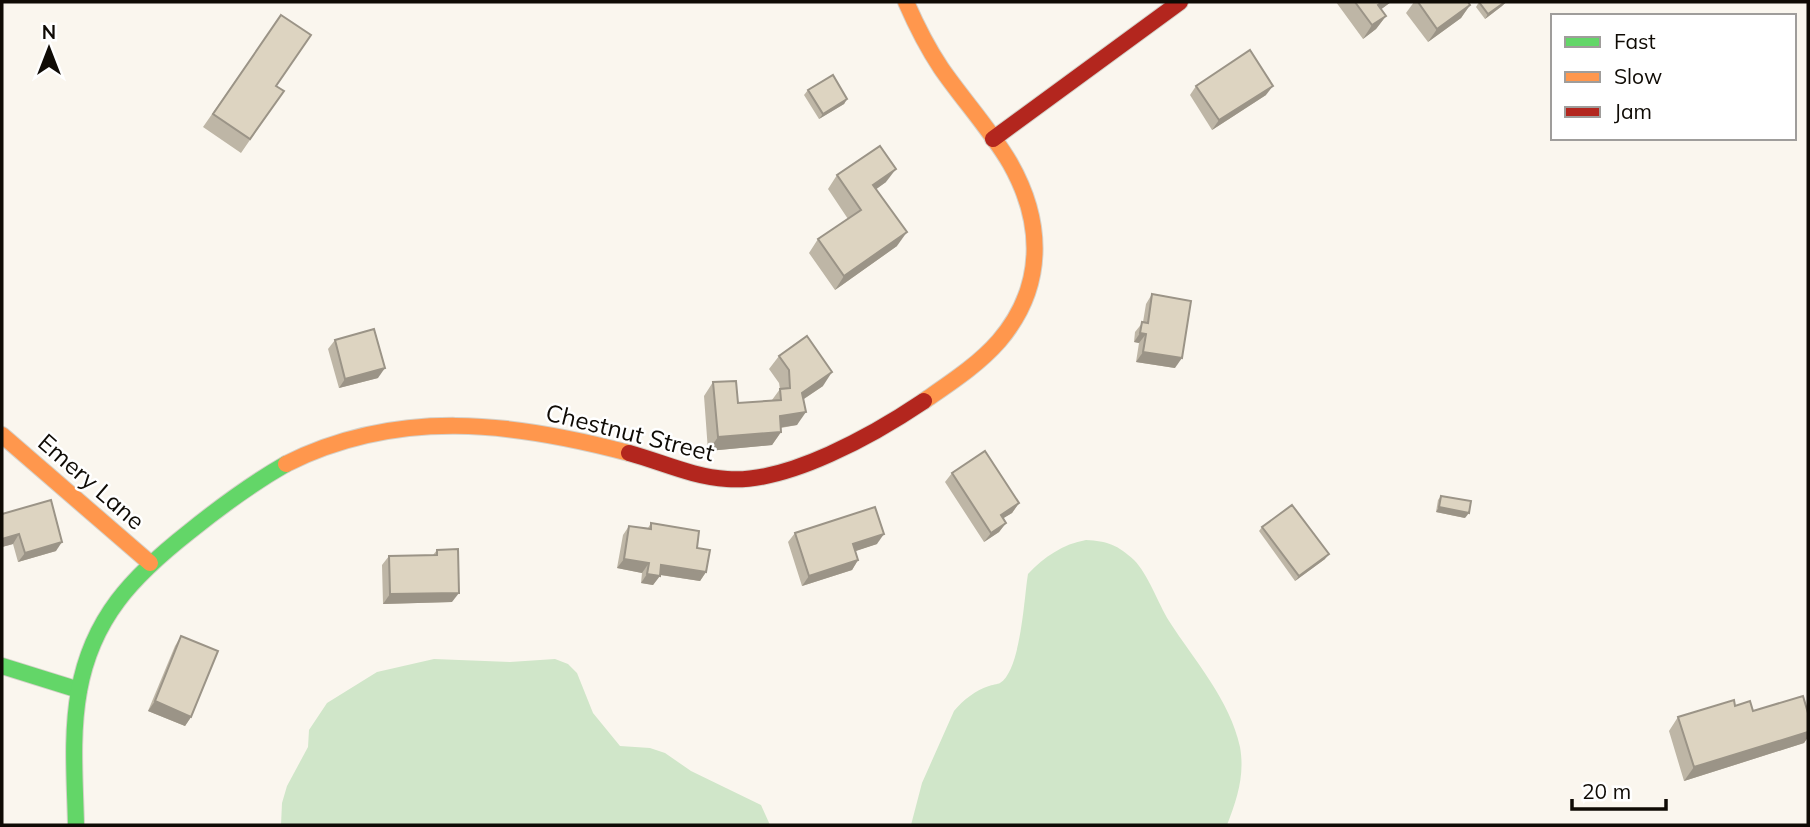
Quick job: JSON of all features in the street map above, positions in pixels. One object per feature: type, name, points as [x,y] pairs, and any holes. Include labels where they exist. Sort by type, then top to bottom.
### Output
[{"type":"street","name":"Chestnut Street","points":[[76,825],[76,715],[79,690],[91,648],[103,624],[125,590],[150,563],[228,501],[262,478],[322,447],[377,431],[438,426],[513,429],[591,443],[692,473],[741,480],[778,474],[848,445],[905,413],[975,363],[997,343],[1019,310],[1034,270],[1036,253],[1033,223],[1019,182],[993,139],[940,68],[906,2]]},
{"type":"street","points":[[993,139],[1180,2]]},
{"type":"street","name":"Emery Lane","points":[[2,435],[150,563]]},
{"type":"street","points":[[2,666],[79,690]]},
{"type":"green space","points":[[1086,540],[1117,547],[1139,566],[1169,621],[1210,681],[1228,713],[1240,747],[1241,777],[1227,825],[911,825],[922,783],[954,711],[975,693],[1000,683],[1013,664],[1028,574],[1054,552]]},
{"type":"green space","points":[[434,659],[510,662],[555,659],[568,664],[577,673],[593,713],[620,746],[650,748],[665,753],[691,771],[761,805],[770,825],[281,825],[282,803],[287,786],[308,747],[309,730],[327,703],[377,672]]},
{"type":"building","points":[[1355,2],[1382,2],[1378,5],[1386,16],[1372,25]]},
{"type":"building","points":[[1418,2],[1468,2],[1470,5],[1437,29]]},
{"type":"building","points":[[1479,2],[1505,2],[1488,14]]},
{"type":"building","points":[[281,15],[311,35],[276,86],[284,91],[250,139],[213,114]]},
{"type":"building","points":[[1250,50],[1273,86],[1219,120],[1196,86]]},
{"type":"building","points":[[833,75],[847,99],[823,114],[808,90]]},
{"type":"building","points":[[880,146],[896,169],[873,185],[907,232],[844,276],[818,239],[861,210],[837,175]]},
{"type":"building","points":[[1152,294],[1191,301],[1182,358],[1143,352],[1146,334],[1140,333],[1142,322],[1148,323]]},
{"type":"building","points":[[374,329],[385,368],[345,379],[335,340]]},
{"type":"building","points":[[807,336],[832,372],[802,393],[806,412],[780,416],[781,432],[718,437],[713,382],[736,381],[738,403],[781,400],[780,389],[790,388],[789,370],[779,356]]},
{"type":"building","points":[[985,451],[1019,503],[1001,515],[1006,523],[991,533],[952,473]]},
{"type":"building","points":[[1441,496],[1471,501],[1469,513],[1439,507]]},
{"type":"building","points":[[51,500],[62,542],[25,553],[19,534],[2,539],[2,514]]},
{"type":"building","points":[[1292,505],[1329,554],[1299,576],[1262,527]]},
{"type":"building","points":[[875,507],[884,534],[853,544],[858,560],[809,576],[795,533]]},
{"type":"building","points":[[651,523],[699,531],[697,548],[710,550],[706,572],[661,565],[660,576],[647,574],[649,563],[624,559],[629,526],[651,529]]},
{"type":"building","points":[[458,549],[459,593],[390,594],[389,556],[437,555],[437,550]]},
{"type":"building","points":[[181,636],[218,651],[191,717],[155,701]]},
{"type":"building","points":[[1803,696],[1808,713],[1808,732],[1694,767],[1678,717],[1734,700],[1735,706],[1750,701],[1753,711]]},
{"type":"traffic: fast","points":[[76,825],[74,758],[79,691],[85,665],[105,620],[133,582],[169,548],[236,496],[286,464]]},
{"type":"traffic: fast","points":[[2,666],[79,690]]},
{"type":"traffic: slow","points":[[906,2],[941,68],[1010,163],[1021,186],[1034,231],[1032,277],[1014,320],[982,358],[924,401]]},
{"type":"traffic: slow","points":[[286,464],[328,446],[370,434],[456,426],[542,434],[629,453]]},
{"type":"traffic: slow","points":[[2,435],[150,563]]},
{"type":"traffic: jam","points":[[993,139],[1180,2]]},
{"type":"traffic: jam","points":[[629,453],[678,469],[727,479],[776,474],[856,442],[924,401]]}]
